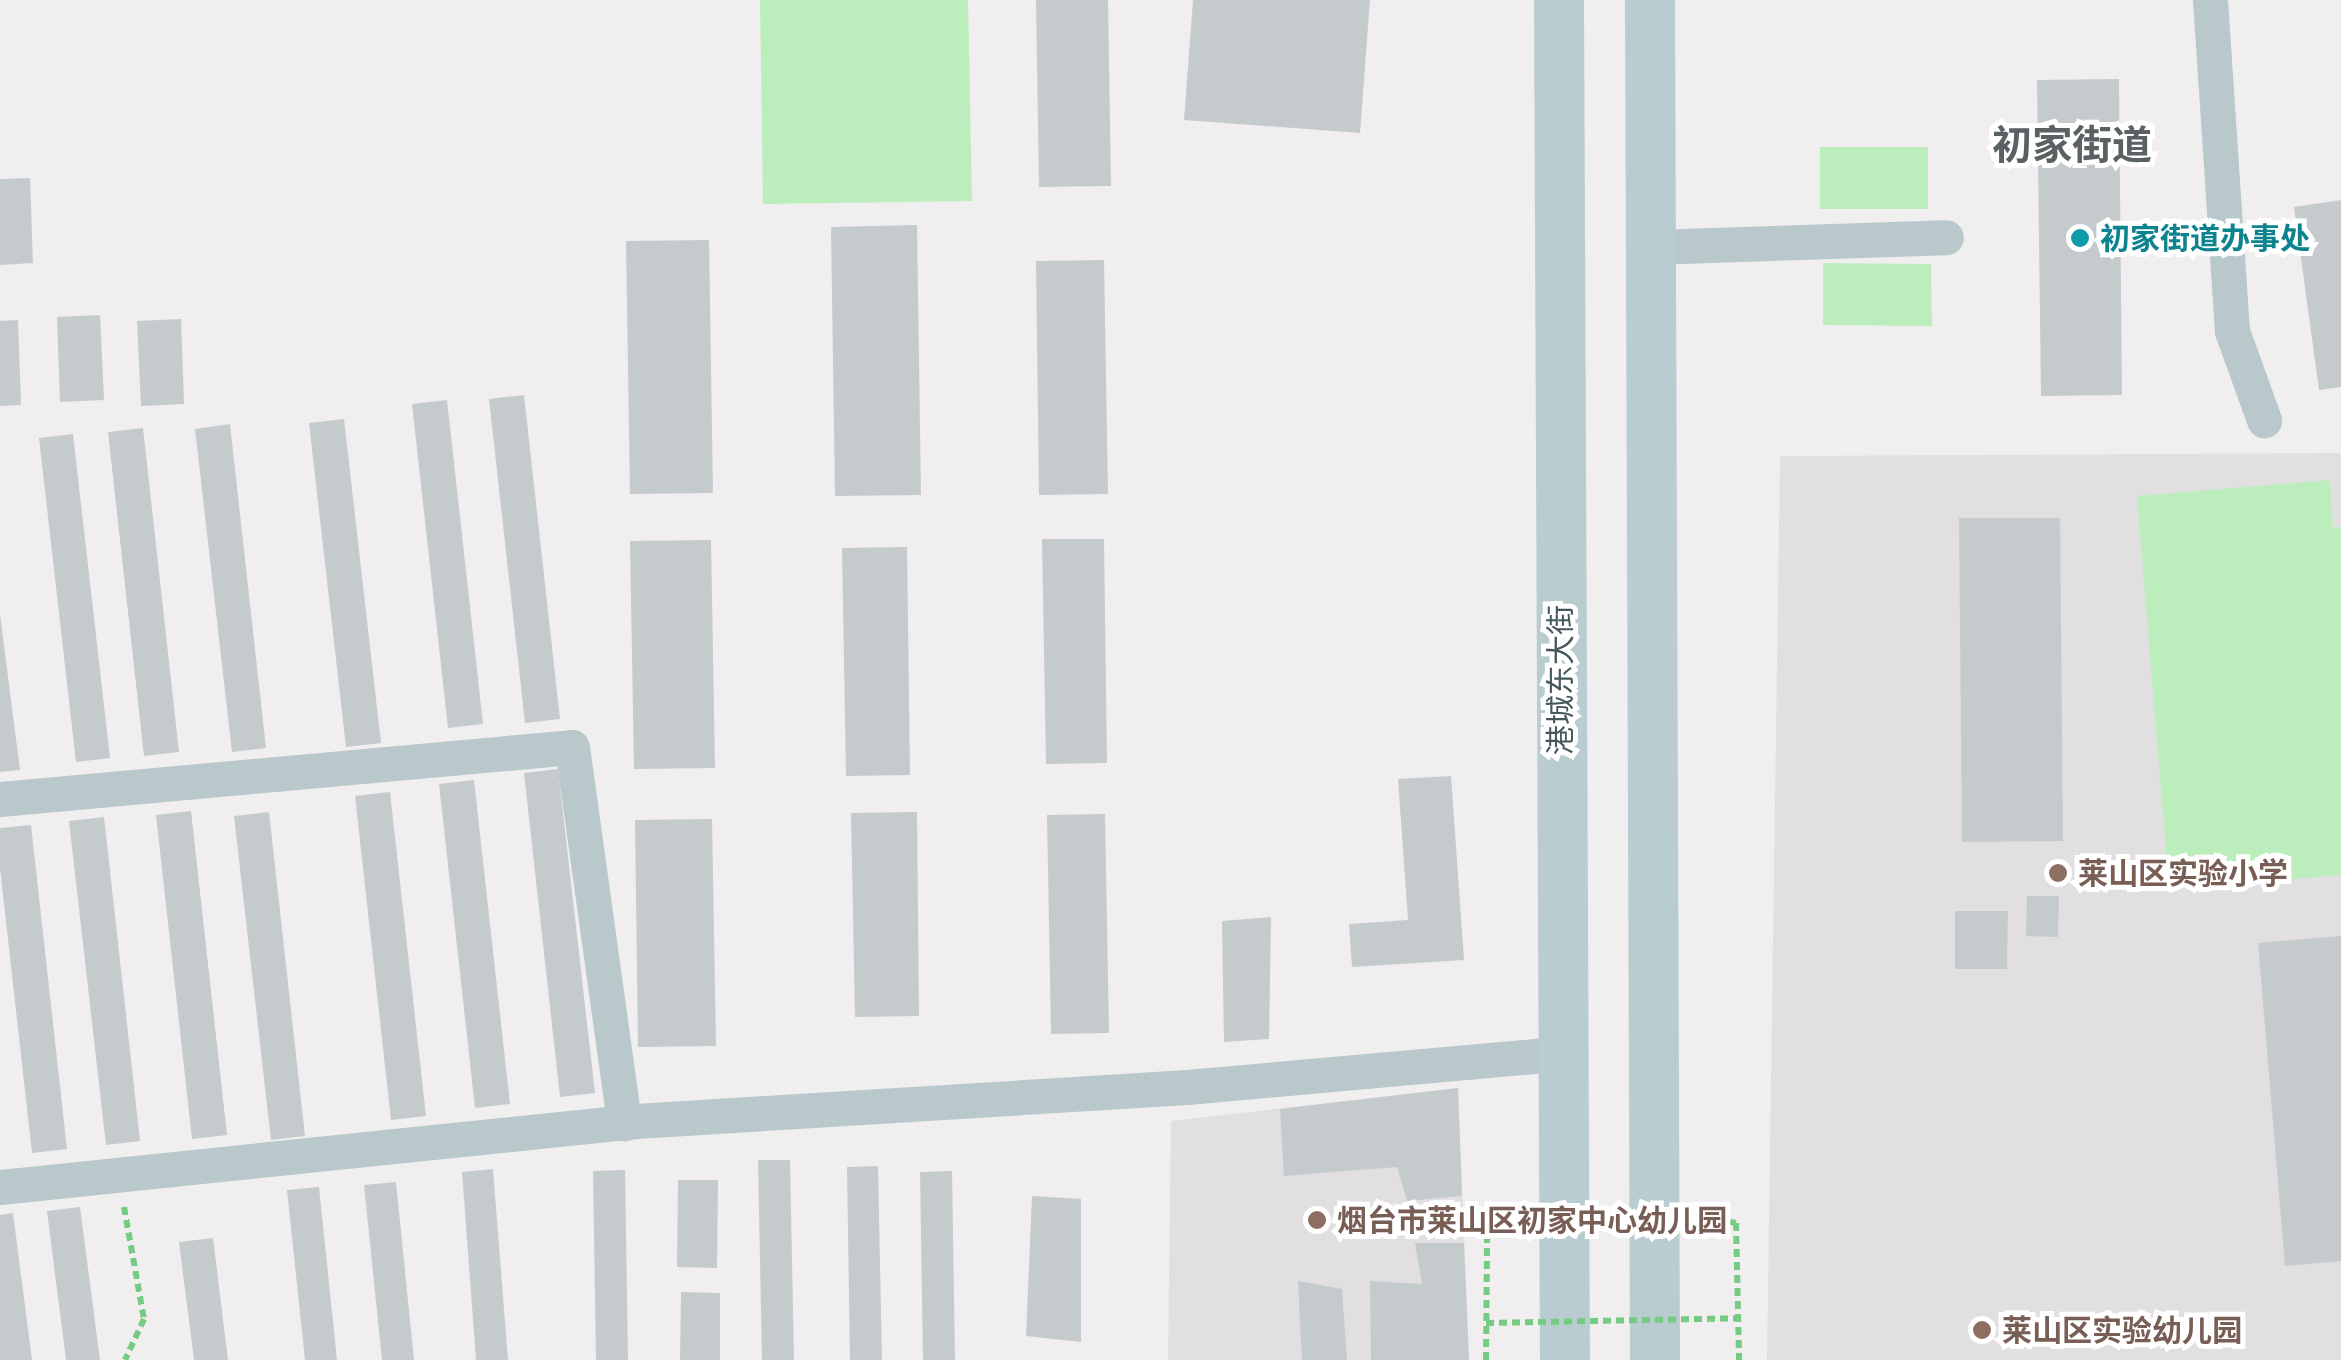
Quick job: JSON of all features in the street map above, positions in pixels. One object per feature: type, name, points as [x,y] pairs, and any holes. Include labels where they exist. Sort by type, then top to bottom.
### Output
[{"type":"main road","name":"港城东大街","points":[[1560,0],[1560,1054],[1565,1360]]},
{"type":"main road","points":[[1650,0],[1655,1360]]},
{"type":"street","points":[[2210,0],[2232,331],[2264,420]]},
{"type":"street","points":[[1652,246],[1946,237]]},
{"type":"street","points":[[0,799],[572,746],[624,1123]]},
{"type":"street","points":[[0,1187],[624,1123],[1187,1087],[1560,1054]]},
{"type":"path","points":[[118,1175],[144,1319],[125,1360]]},
{"type":"path","points":[[1730,1222],[1736,1223],[1738,1360]]},
{"type":"path","points":[[1486,1360],[1487,1234],[1493,1234]]},
{"type":"path","points":[[1486,1323],[1738,1318]]},
{"type":"shaded area","name":"莱山区实验小学","points":[[2341,453],[2341,1360],[1767,1360],[1780,456]]},
{"type":"shaded area","name":"烟台市莱山区初家中心幼儿园","points":[[1458,1088],[1469,1360],[1168,1360],[1171,1121]]},
{"type":"green space","points":[[760,0],[968,0],[972,201],[763,204]]},
{"type":"green space","points":[[1820,147],[1928,147],[1928,209],[1820,209]]},
{"type":"green space","points":[[1823,263],[1931,264],[1932,326],[1823,325]]},
{"type":"green space","points":[[2330,480],[2333,527],[2341,527],[2341,875],[2169,889],[2137,496]]},
{"type":"building","points":[[1036,0],[1108,0],[1111,186],[1039,187]]},
{"type":"building","points":[[1193,0],[1370,0],[1360,133],[1184,120]]},
{"type":"building","name":"初家街道办事处","points":[[2119,79],[2122,395],[2041,396],[2037,80]]},
{"type":"building","points":[[30,178],[33,263],[0,265],[0,179]]},
{"type":"building","points":[[2341,200],[2341,387],[2319,390],[2294,207]]},
{"type":"building","points":[[917,225],[921,495],[835,496],[831,227]]},
{"type":"building","points":[[709,240],[713,493],[630,494],[626,241]]},
{"type":"building","points":[[1104,260],[1108,494],[1039,495],[1036,261]]},
{"type":"building","points":[[100,315],[104,400],[60,402],[57,317]]},
{"type":"building","points":[[181,319],[184,404],[141,406],[137,321]]},
{"type":"building","points":[[18,320],[21,405],[0,406],[0,321]]},
{"type":"building","points":[[524,395],[560,719],[525,723],[489,399]]},
{"type":"building","points":[[447,400],[483,724],[448,728],[412,404]]},
{"type":"building","points":[[344,419],[381,743],[346,747],[309,423]]},
{"type":"building","points":[[230,424],[266,748],[232,752],[195,429]]},
{"type":"building","points":[[143,428],[179,752],[144,756],[108,432]]},
{"type":"building","points":[[73,434],[110,758],[76,762],[39,438]]},
{"type":"building","points":[[1959,518],[2060,518],[2063,841],[1962,842]]},
{"type":"building","points":[[1042,539],[1104,539],[1107,763],[1046,764]]},
{"type":"building","points":[[711,540],[715,768],[634,769],[630,541]]},
{"type":"building","points":[[907,547],[910,775],[846,776],[842,548]]},
{"type":"building","points":[[0,614],[20,770],[0,772]]},
{"type":"building","points":[[558,769],[595,1093],[560,1097],[524,773]]},
{"type":"building","points":[[1451,776],[1464,960],[1352,967],[1349,924],[1408,920],[1398,779]]},
{"type":"building","points":[[474,780],[510,1104],[475,1108],[439,784]]},
{"type":"building","points":[[390,792],[426,1116],[391,1120],[355,796]]},
{"type":"building","points":[[191,811],[227,1135],[192,1139],[156,815]]},
{"type":"building","points":[[269,812],[305,1136],[271,1140],[234,816]]},
{"type":"building","points":[[917,812],[919,1016],[855,1017],[851,813]]},
{"type":"building","points":[[1105,814],[1109,1033],[1051,1034],[1047,815]]},
{"type":"building","points":[[104,817],[140,1141],[106,1145],[69,821]]},
{"type":"building","points":[[712,819],[716,1046],[638,1047],[635,820]]},
{"type":"building","points":[[31,825],[67,1149],[32,1153],[0,868],[0,828]]},
{"type":"building","points":[[2027,896],[2059,896],[2058,937],[2026,936]]},
{"type":"building","points":[[1955,911],[2008,911],[2007,969],[1955,969]]},
{"type":"building","points":[[1271,917],[1269,1039],[1224,1042],[1222,921]]},
{"type":"building","points":[[2341,936],[2341,1261],[2285,1266],[2258,943]]},
{"type":"building","points":[[1458,1088],[1462,1196],[1407,1201],[1397,1167],[1284,1176],[1280,1109]]},
{"type":"building","points":[[758,1160],[790,1160],[794,1360],[762,1360]]},
{"type":"building","points":[[878,1166],[882,1360],[850,1360],[847,1167]]},
{"type":"building","points":[[493,1169],[508,1360],[476,1360],[462,1172]]},
{"type":"building","points":[[625,1170],[628,1360],[596,1360],[593,1171]]},
{"type":"building","points":[[952,1171],[955,1360],[923,1360],[920,1172]]},
{"type":"building","points":[[678,1180],[718,1180],[717,1268],[677,1267]]},
{"type":"building","points":[[396,1182],[414,1360],[382,1360],[364,1185]]},
{"type":"building","points":[[319,1187],[337,1360],[305,1360],[287,1190]]},
{"type":"building","points":[[1032,1196],[1081,1199],[1081,1342],[1026,1336]]},
{"type":"building","points":[[80,1207],[100,1360],[66,1360],[47,1211]]},
{"type":"building","points":[[13,1213],[32,1360],[0,1360],[0,1215]]},
{"type":"building","points":[[213,1238],[228,1360],[194,1360],[179,1242]]},
{"type":"building","points":[[1415,1243],[1464,1243],[1469,1360],[1371,1360],[1370,1281],[1422,1284]]},
{"type":"building","points":[[1298,1281],[1342,1289],[1347,1360],[1302,1360]]},
{"type":"building","points":[[681,1292],[720,1293],[720,1360],[680,1360]]},
{"type":"place","name":"初家街道办事处","points":[[2080,238]]},
{"type":"place","name":"莱山区实验小学","points":[[2058,873]]},
{"type":"place","name":"烟台市莱山区初家中心幼儿园","points":[[1317,1220]]},
{"type":"place","name":"莱山区实验幼儿园","points":[[1982,1330]]},
{"type":"district","name":"初家街道","points":[[2072,145]]}]
